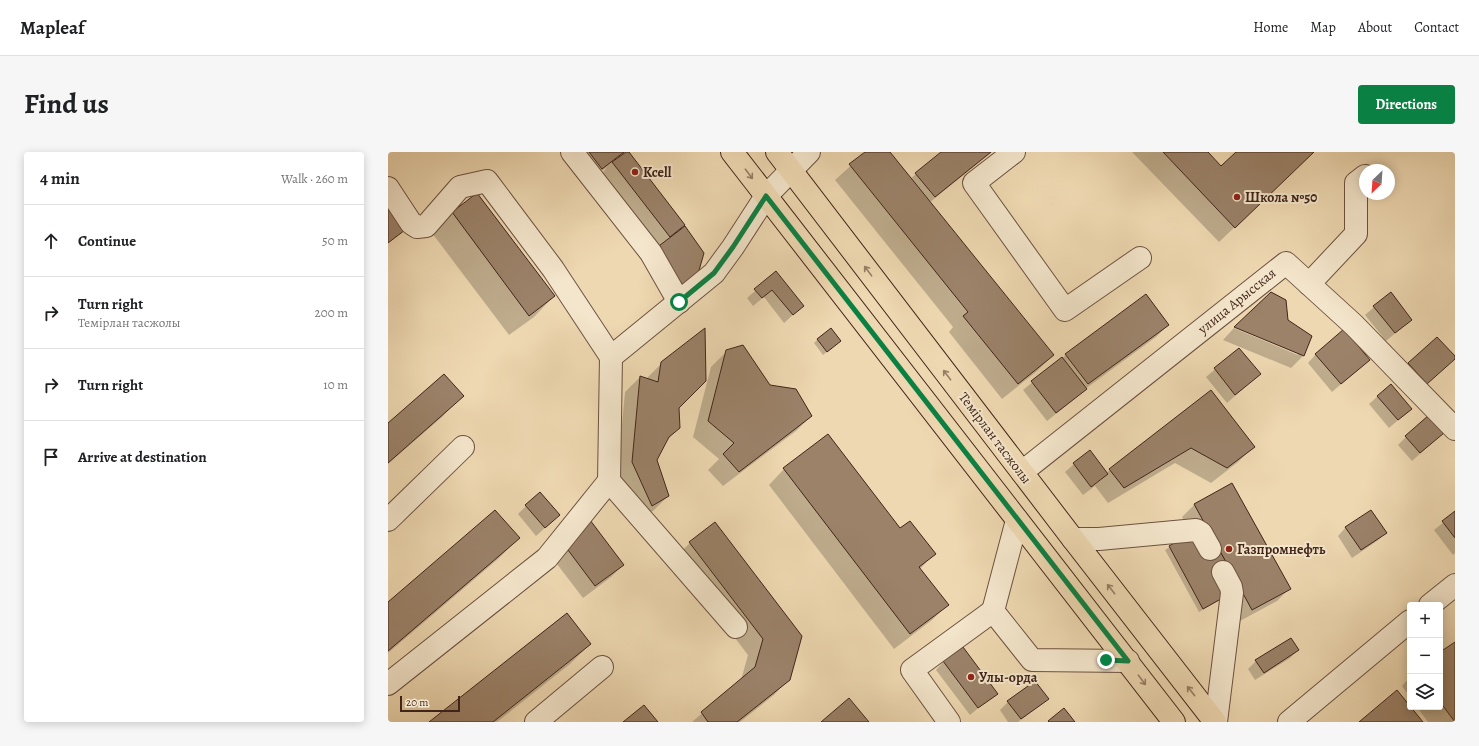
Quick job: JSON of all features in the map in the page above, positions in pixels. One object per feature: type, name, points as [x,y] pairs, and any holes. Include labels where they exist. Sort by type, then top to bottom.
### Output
[{"type":"main road","points":[[732,152],[1174,722]]},
{"type":"main road","name":"Темірлан тасжолы","points":[[777,152],[1073,539],[1216,722]]},
{"type":"street","points":[[572,152],[651,253],[679,302]]},
{"type":"street","points":[[611,357],[714,273],[766,196],[809,152]]},
{"type":"street","points":[[1014,152],[974,183],[1065,310],[1140,258]]},
{"type":"street","points":[[388,188],[411,223],[417,227],[426,226],[460,187],[487,180],[553,269],[611,357],[609,481],[547,558],[388,684]]},
{"type":"street","points":[[1309,284],[1356,234],[1356,182],[1359,180]]},
{"type":"street","name":"улица Арысская","points":[[1022,472],[1286,263],[1354,325],[1455,429]]},
{"type":"street","points":[[388,520],[463,447]]},
{"type":"street","points":[[609,481],[736,627]]},
{"type":"street","points":[[949,722],[912,670],[993,611],[1017,520]]},
{"type":"street","points":[[1073,539],[1099,539],[1196,530],[1201,533],[1210,549]]},
{"type":"street","points":[[1216,722],[1232,593],[1232,587],[1223,572]]},
{"type":"street","points":[[1434,602],[1455,585]]},
{"type":"street","points":[[993,611],[1032,660],[1128,661]]},
{"type":"street","points":[[1289,722],[1407,624]]},
{"type":"street","points":[[536,722],[602,667]]},
{"type":"building","points":[[589,152],[624,152],[602,169]]},
{"type":"building","points":[[626,152],[629,152],[685,225],[670,237],[612,162]]},
{"type":"building","points":[[865,152],[890,152],[1054,355],[1018,384],[963,316],[968,312],[849,164]]},
{"type":"building","points":[[941,152],[991,152],[935,197],[915,173]]},
{"type":"building","name":"Школа №50","points":[[1163,152],[1208,152],[1221,166],[1236,152],[1314,152],[1235,228]]},
{"type":"building","points":[[477,193],[555,296],[529,316],[452,212]]},
{"type":"building","points":[[388,209],[405,230],[388,243]]},
{"type":"building","points":[[685,226],[704,253],[698,274],[683,285],[655,249]]},
{"type":"building","points":[[776,271],[804,306],[793,315],[772,290],[762,298],[754,289]]},
{"type":"building","points":[[1271,292],[1286,300],[1288,320],[1312,336],[1304,356],[1234,327]]},
{"type":"building","points":[[1391,292],[1412,320],[1395,333],[1373,306]]},
{"type":"building","points":[[1146,294],[1169,325],[1088,384],[1065,354]]},
{"type":"building","points":[[705,328],[706,381],[679,408],[680,428],[669,437],[657,460],[669,496],[652,506],[632,462],[640,376],[658,382],[661,362]]},
{"type":"building","points":[[831,328],[841,341],[827,352],[817,339]]},
{"type":"building","points":[[1344,329],[1370,360],[1341,384],[1315,354]]},
{"type":"building","points":[[1437,337],[1455,356],[1455,359],[1427,384],[1408,363]]},
{"type":"building","points":[[743,345],[770,385],[796,389],[812,416],[739,472],[723,454],[734,443],[708,421],[726,350]]},
{"type":"building","points":[[1239,348],[1261,374],[1235,395],[1214,368]]},
{"type":"building","points":[[1062,357],[1087,389],[1056,413],[1031,381]]},
{"type":"building","points":[[444,374],[464,396],[388,463],[388,423]]},
{"type":"building","points":[[1391,384],[1412,409],[1398,420],[1377,396]]},
{"type":"building","points":[[1211,390],[1255,447],[1227,468],[1191,448],[1124,488],[1109,469]]},
{"type":"building","points":[[1429,415],[1444,433],[1420,453],[1405,436]]},
{"type":"building","points":[[828,434],[900,528],[910,521],[936,554],[919,567],[949,605],[910,634],[783,468]]},
{"type":"building","points":[[1090,450],[1108,474],[1091,487],[1073,463]]},
{"type":"building","points":[[1232,483],[1291,589],[1252,610],[1194,504]]},
{"type":"building","points":[[540,492],[560,515],[545,528],[525,505]]},
{"type":"building","points":[[495,510],[520,538],[388,651],[388,602]]},
{"type":"building","points":[[1371,510],[1387,533],[1361,550],[1345,527]]},
{"type":"building","points":[[1455,511],[1455,538],[1442,521]]},
{"type":"building","points":[[590,520],[624,565],[595,586],[562,542]]},
{"type":"building","points":[[715,522],[802,636],[790,680],[737,722],[708,722],[701,712],[755,667],[763,639],[689,542]]},
{"type":"building","points":[[1192,533],[1217,546],[1230,569],[1226,596],[1203,609],[1169,546]]},
{"type":"building","points":[[567,613],[591,644],[493,722],[429,722]]},
{"type":"building","points":[[1291,638],[1299,650],[1264,673],[1255,660]]},
{"type":"building","points":[[1455,642],[1455,722],[1443,706],[1443,650]]},
{"type":"building","name":"Улы-орда","points":[[963,647],[998,694],[978,708],[943,661]]},
{"type":"building","points":[[1035,681],[1049,699],[1021,719],[1007,701]]},
{"type":"building","points":[[1397,690],[1407,702],[1407,710],[1413,710],[1423,722],[1359,722]]},
{"type":"building","points":[[849,698],[869,722],[821,722]]},
{"type":"building","points":[[644,705],[658,722],[623,722]]},
{"type":"building","points":[[1064,708],[1075,722],[1048,721]]},
{"type":"place","name":"Kcell","points":[[635,172]]},
{"type":"place","name":"Школа №50","points":[[1237,197]]},
{"type":"place","name":"Газпромнефть","points":[[1229,549]]},
{"type":"place","name":"Улы-орда","points":[[971,677]]},
{"type":"route","points":[[679,302],[714,273],[766,196],[1128,661],[1106,660]]}]
